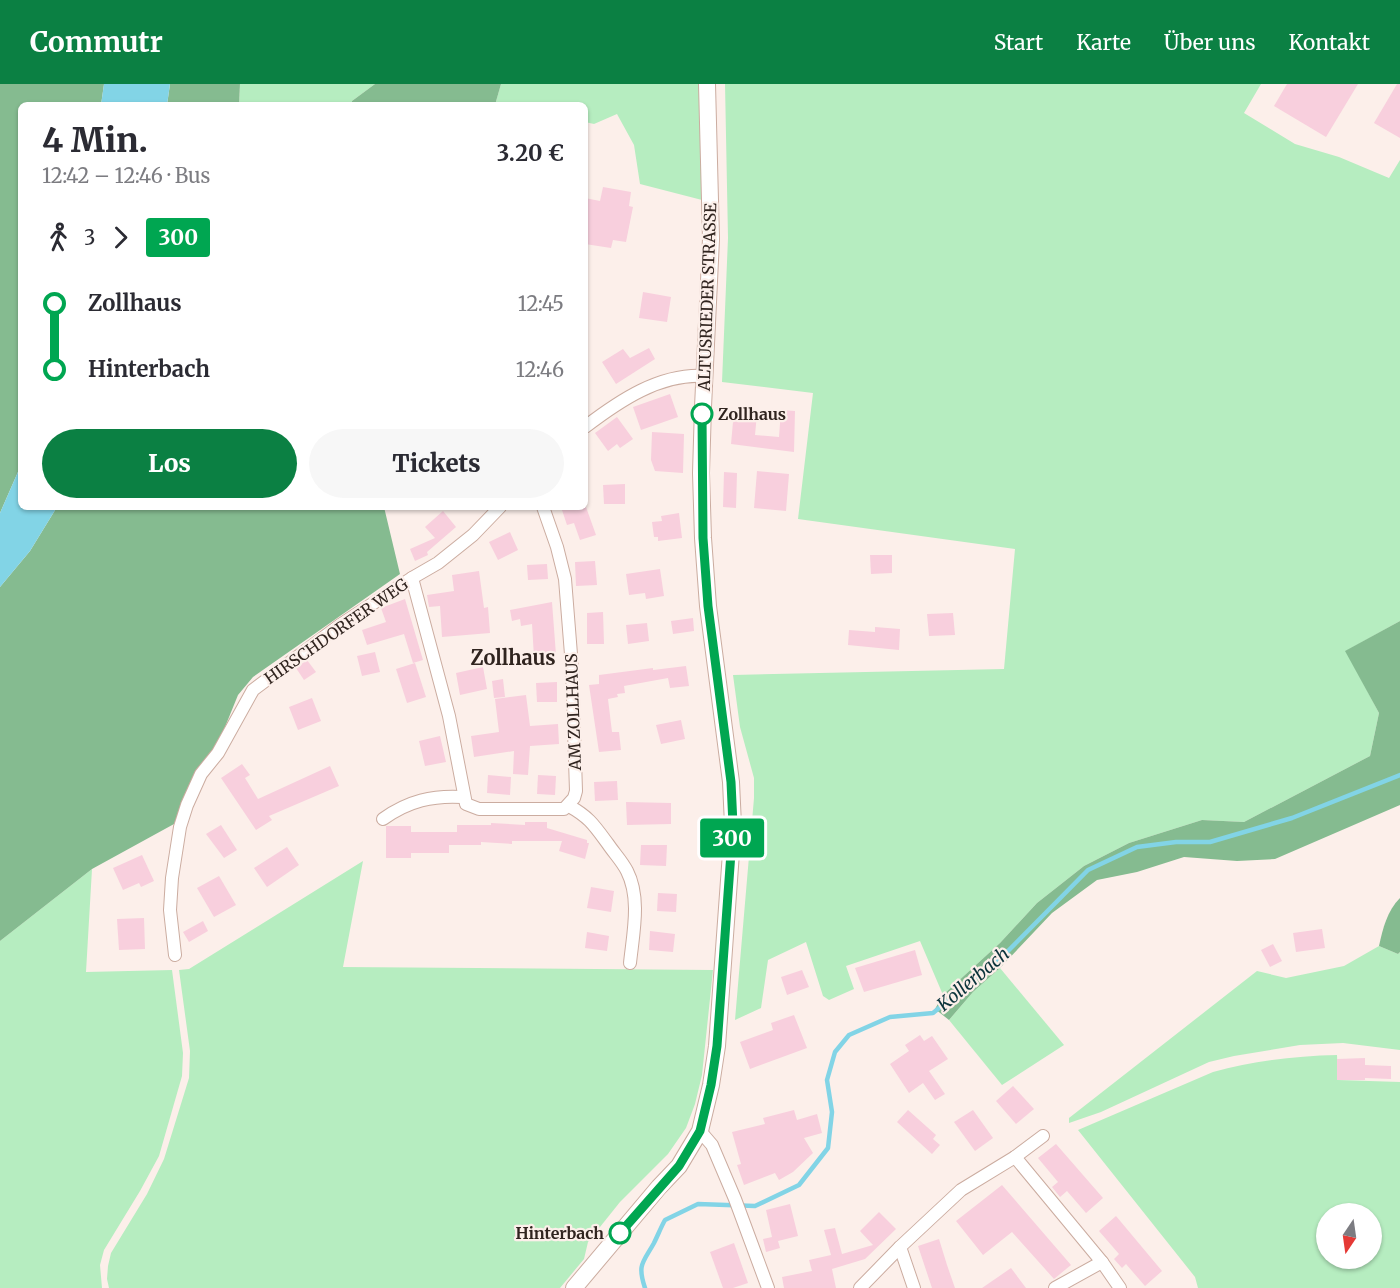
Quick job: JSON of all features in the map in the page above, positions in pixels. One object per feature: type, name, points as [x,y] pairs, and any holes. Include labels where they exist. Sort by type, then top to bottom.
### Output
[{"type":"main road","name":"ALTUSRIEDER STRASSE","points":[[574,1288],[679,1166],[700,1131],[717,1046],[733,825],[731,782],[708,606],[703,538],[701,473],[711,239],[707,84]]},
{"type":"street","points":[[588,425],[616,404],[664,381],[688,375],[705,376]]},
{"type":"street","name":"HIRSCHDORFER WEG","points":[[174,955],[170,910],[172,878],[180,827],[201,774],[218,753],[253,690],[340,625],[438,563],[497,510]]},
{"type":"street","name":"AM ZOLLHAUS","points":[[544,510],[558,547],[565,579],[576,749],[576,791],[568,806]]},
{"type":"street","points":[[412,578],[448,716],[466,804],[479,809],[556,810],[568,806],[586,815],[619,859],[631,882],[634,909],[630,963]]},
{"type":"street","points":[[382,819],[396,809],[414,801],[442,796],[464,797]]},
{"type":"street","points":[[700,1131],[712,1144],[768,1288]]},
{"type":"street","points":[[860,1288],[961,1190],[1043,1136]]},
{"type":"street","points":[[1015,1156],[1102,1262],[1120,1288]]},
{"type":"street","points":[[900,1247],[914,1288]]},
{"type":"street","points":[[1055,1288],[1102,1262]]},
{"type":"green space","points":[[0,84],[104,84],[101,102],[18,102],[18,472],[0,513]]},
{"type":"green space","points":[[170,84],[240,84],[239,102],[167,102]]},
{"type":"green space","points":[[240,84],[375,84],[352,102],[239,102]]},
{"type":"green space","points":[[375,84],[501,84],[496,102],[352,101]]},
{"type":"green space","points":[[501,84],[699,84],[702,200],[640,184],[634,145],[617,114],[594,124],[588,123],[588,102],[496,102]]},
{"type":"green space","points":[[725,84],[1261,84],[1244,113],[1295,144],[1339,157],[1389,178],[1400,160],[1400,621],[1346,651],[1379,713],[1370,756],[1244,822],[1202,820],[1129,843],[1084,866],[1037,903],[1000,943],[943,995],[920,941],[846,966],[854,989],[829,1000],[823,996],[806,942],[768,960],[761,1008],[735,1020],[754,778],[740,727],[733,675],[1004,669],[1015,549],[798,519],[813,393],[722,382],[728,238]]},
{"type":"green space","points":[[55,510],[385,510],[400,574],[253,677],[238,695],[211,754],[198,769],[174,824],[92,869],[0,941],[0,587],[30,551]]},
{"type":"green space","points":[[1400,621],[1400,805],[1275,859],[1237,861],[1184,857],[1137,872],[1097,880],[1052,913],[1000,968],[973,992],[949,1020],[935,1009],[943,995],[1000,943],[1037,903],[1084,866],[1129,843],[1202,820],[1244,822],[1370,756],[1379,713],[1345,651]]},
{"type":"green space","points":[[363,861],[343,967],[713,970],[702,1075],[686,1128],[668,1154],[620,1202],[588,1242],[584,1259],[560,1288],[109,1288],[107,1279],[111,1253],[147,1194],[164,1159],[189,1078],[190,1051],[179,970],[189,969]]},
{"type":"green space","points":[[92,869],[86,972],[172,970],[183,1053],[182,1076],[159,1156],[104,1250],[100,1265],[102,1288],[0,1288],[0,941]]},
{"type":"green space","points":[[1400,898],[1400,952],[1398,954],[1379,946],[1389,914]]},
{"type":"green space","points":[[1379,946],[1398,954],[1400,952],[1400,1050],[1343,1043],[1300,1045],[1234,1056],[1209,1062],[1101,1112],[1069,1123],[1069,1118],[1257,971],[1286,978],[1344,966]]},
{"type":"green space","points":[[1000,968],[1064,1045],[1002,1085],[949,1020],[973,992]]},
{"type":"green space","points":[[1337,1055],[1338,1080],[1400,1082],[1400,1288],[1198,1288],[1195,1277],[1078,1130],[1213,1072],[1290,1058]]},
{"type":"water","points":[[104,84],[170,84],[167,102],[101,102]]},
{"type":"water","points":[[18,472],[18,510],[55,510],[30,551],[0,587],[0,513]]},
{"type":"building","points":[[1287,84],[1358,84],[1326,137],[1274,106]]},
{"type":"building","points":[[1397,84],[1400,84],[1400,138],[1374,123]]},
{"type":"building","points":[[603,187],[631,192],[629,206],[633,207],[626,242],[613,240],[611,248],[588,244],[588,199],[600,201]]},
{"type":"building","points":[[643,292],[671,297],[667,322],[639,318]]},
{"type":"building","points":[[649,348],[655,359],[616,384],[602,362],[623,349],[630,358]]},
{"type":"building","points":[[670,394],[678,417],[641,430],[633,407]]},
{"type":"building","points":[[781,410],[795,411],[794,452],[731,444],[734,411],[757,414],[755,435],[779,437]]},
{"type":"building","points":[[617,417],[633,439],[620,448],[617,444],[608,451],[595,433]]},
{"type":"building","points":[[652,432],[684,434],[683,473],[655,471],[651,460]]},
{"type":"building","points":[[757,471],[789,474],[786,511],[754,508]]},
{"type":"building","points":[[724,472],[737,473],[736,508],[723,507]]},
{"type":"building","points":[[625,484],[625,504],[604,504],[603,485]]},
{"type":"building","points":[[562,510],[587,510],[596,535],[580,540],[574,523],[567,525]]},
{"type":"building","points":[[443,511],[456,527],[427,552],[428,555],[415,561],[410,549],[435,538],[425,527]]},
{"type":"building","points":[[679,513],[682,538],[658,541],[658,537],[654,537],[652,522],[662,521],[661,516]]},
{"type":"building","points":[[510,532],[518,550],[498,560],[489,542]]},
{"type":"building","points":[[870,555],[892,555],[892,573],[871,574]]},
{"type":"building","points":[[595,561],[597,585],[576,586],[575,562]]},
{"type":"building","points":[[547,564],[548,579],[528,580],[527,565]]},
{"type":"building","points":[[660,569],[664,596],[646,599],[645,593],[629,595],[626,574]]},
{"type":"building","points":[[479,571],[484,608],[488,607],[490,633],[442,637],[440,606],[429,607],[427,595],[454,591],[452,575]]},
{"type":"building","points":[[405,599],[423,660],[413,663],[404,634],[367,645],[362,630],[386,622],[381,608]]},
{"type":"building","points":[[552,602],[556,655],[534,657],[532,624],[521,626],[520,619],[512,621],[510,610]]},
{"type":"building","points":[[603,612],[604,644],[587,644],[587,613]]},
{"type":"building","points":[[953,613],[955,635],[929,636],[927,614]]},
{"type":"building","points":[[693,618],[694,631],[673,634],[671,621]]},
{"type":"building","points":[[647,623],[649,641],[628,644],[626,625]]},
{"type":"building","points":[[875,627],[900,629],[899,650],[848,645],[849,630],[875,632]]},
{"type":"building","points":[[375,652],[380,672],[362,676],[357,656]]},
{"type":"building","points":[[307,660],[316,672],[304,680],[296,668]]},
{"type":"building","points":[[415,663],[426,697],[407,703],[396,669]]},
{"type":"building","points":[[686,666],[689,686],[670,688],[668,678],[624,686],[625,693],[608,699],[612,732],[619,732],[621,750],[599,752],[589,685],[599,684],[599,675]]},
{"type":"building","points":[[483,667],[487,689],[460,695],[456,673]]},
{"type":"building","points":[[503,679],[505,697],[494,698],[492,681]]},
{"type":"building","points":[[557,682],[557,702],[537,702],[536,683]]},
{"type":"building","points":[[526,695],[530,726],[558,724],[559,744],[530,746],[528,775],[513,774],[514,751],[474,757],[471,736],[499,732],[495,699]]},
{"type":"building","points":[[312,698],[321,721],[298,730],[289,707]]},
{"type":"building","points":[[681,720],[685,739],[661,744],[656,725]]},
{"type":"building","points":[[440,736],[446,762],[425,766],[419,741]]},
{"type":"building","points":[[242,764],[250,775],[245,778],[258,799],[330,766],[339,786],[269,816],[272,820],[256,830],[221,778]]},
{"type":"building","points":[[488,775],[511,777],[510,795],[487,793]]},
{"type":"building","points":[[538,775],[556,776],[555,795],[537,794]]},
{"type":"building","points":[[617,781],[618,800],[595,801],[594,782]]},
{"type":"building","points":[[626,802],[671,803],[671,824],[627,825]]},
{"type":"building","points":[[525,822],[547,822],[547,828],[587,840],[589,843],[585,859],[559,851],[562,841],[512,841],[512,844],[481,842],[481,845],[449,845],[449,853],[411,853],[411,858],[386,858],[386,826],[411,826],[411,832],[457,832],[457,825],[491,825],[491,823],[525,825]]},
{"type":"building","points":[[221,825],[237,850],[224,858],[206,834]]},
{"type":"building","points":[[641,845],[667,845],[666,866],[640,865]]},
{"type":"building","points":[[287,847],[299,865],[267,887],[254,868]]},
{"type":"building","points":[[142,855],[154,881],[141,887],[139,883],[123,890],[113,868]]},
{"type":"building","points":[[219,876],[236,905],[214,917],[197,888]]},
{"type":"building","points":[[591,887],[614,891],[611,912],[587,908]]},
{"type":"building","points":[[658,893],[677,894],[676,912],[657,911]]},
{"type":"building","points":[[144,918],[145,949],[119,950],[117,919]]},
{"type":"building","points":[[203,921],[208,931],[189,942],[183,932]]},
{"type":"building","points":[[1322,929],[1325,948],[1296,952],[1293,933]]},
{"type":"building","points":[[650,931],[675,934],[673,952],[649,950]]},
{"type":"building","points":[[587,932],[609,936],[607,951],[585,948]]},
{"type":"building","points":[[1273,944],[1282,961],[1270,967],[1261,950]]},
{"type":"building","points":[[915,950],[922,975],[864,992],[855,968]]},
{"type":"building","points":[[802,970],[809,987],[787,995],[781,977]]},
{"type":"building","points":[[794,1015],[807,1048],[750,1069],[740,1042],[773,1030],[771,1023]]},
{"type":"building","points":[[920,1035],[924,1041],[932,1036],[948,1059],[929,1071],[945,1094],[935,1100],[923,1083],[909,1093],[890,1064],[909,1051],[905,1045]]},
{"type":"building","points":[[1365,1058],[1365,1065],[1391,1066],[1391,1079],[1337,1080],[1337,1059]]},
{"type":"building","points":[[1013,1086],[1034,1109],[1016,1124],[996,1101]]},
{"type":"building","points":[[794,1110],[797,1120],[817,1114],[822,1133],[804,1138],[813,1153],[793,1172],[779,1180],[775,1173],[744,1185],[737,1165],[741,1164],[732,1132],[765,1124],[763,1118]]},
{"type":"building","points":[[908,1110],[936,1135],[933,1139],[940,1145],[932,1154],[897,1122]]},
{"type":"building","points":[[973,1110],[993,1138],[975,1151],[954,1122]]},
{"type":"building","points":[[1056,1144],[1103,1198],[1086,1213],[1067,1191],[1060,1197],[1052,1187],[1058,1182],[1038,1158]]},
{"type":"building","points":[[1002,1185],[1071,1265],[1054,1279],[1012,1232],[983,1255],[956,1221]]},
{"type":"building","points":[[790,1204],[798,1236],[778,1241],[780,1248],[766,1252],[763,1239],[772,1237],[766,1210]]},
{"type":"building","points":[[879,1212],[896,1229],[865,1259],[832,1269],[836,1288],[784,1288],[782,1277],[812,1271],[809,1260],[831,1255],[824,1230],[835,1228],[842,1254],[873,1245],[860,1231]]},
{"type":"building","points":[[1116,1216],[1162,1271],[1145,1286],[1126,1264],[1122,1268],[1114,1259],[1119,1254],[1099,1231]]},
{"type":"building","points":[[939,1239],[955,1288],[932,1288],[918,1246]]},
{"type":"building","points":[[734,1243],[748,1283],[733,1288],[723,1288],[710,1252]]},
{"type":"building","points":[[1011,1268],[1026,1288],[982,1288],[998,1277]]},
{"type":"waterway","name":"Kollerbach","points":[[645,1288],[641,1274],[642,1264],[665,1220],[698,1204],[755,1206],[799,1185],[828,1148],[832,1112],[827,1080],[835,1052],[849,1035],[890,1017],[933,1013],[1008,951],[1088,870],[1137,847],[1176,842],[1210,842],[1292,818],[1400,775]]},
{"type":"bus line","name":"300","points":[[620,1233],[679,1166],[700,1131],[717,1046],[733,825],[731,782],[708,606],[703,538],[702,414]]},
{"type":"place","name":"Zollhaus","points":[[702,414]]},
{"type":"place","name":"Hinterbach","points":[[620,1233]]},
{"type":"district","name":"Zollhaus","points":[[513,657]]}]
